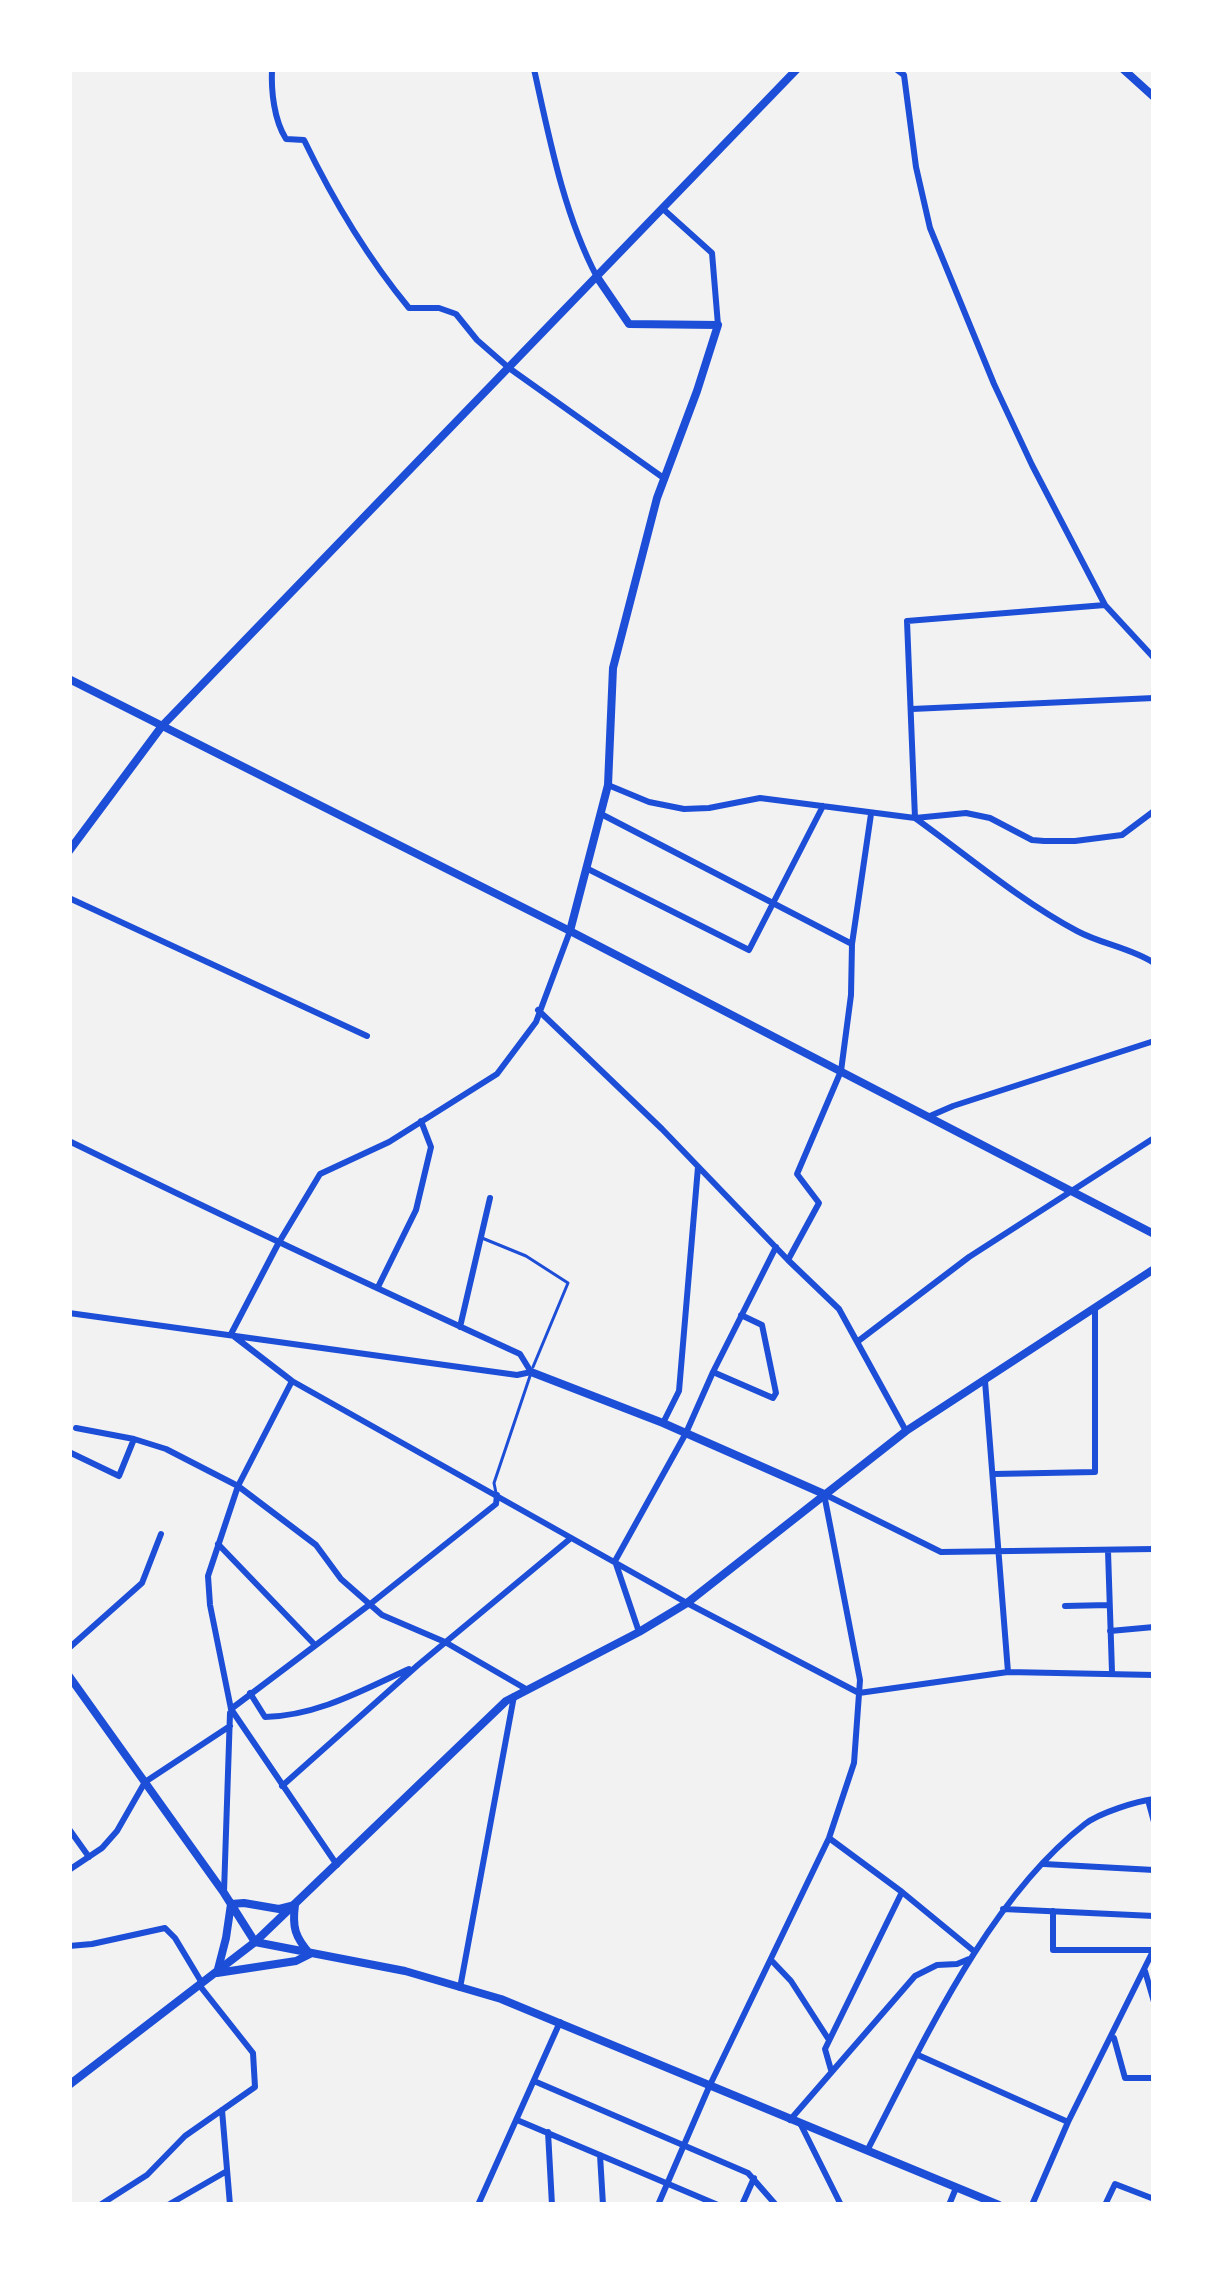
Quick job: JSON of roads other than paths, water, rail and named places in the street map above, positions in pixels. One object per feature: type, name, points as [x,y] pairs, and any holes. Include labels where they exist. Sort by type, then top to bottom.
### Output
[{"type":"street","points":[[272,69],[280,128],[286,139],[304,140],[331,195],[409,308],[439,308],[456,314],[509,368],[664,479]]},
{"type":"street","points":[[534,69],[560,178],[589,261],[629,324],[718,325]]},
{"type":"street","points":[[69,850],[162,726],[796,69]]},
{"type":"street","points":[[896,69],[904,75],[930,228],[994,384],[1105,605],[1154,658]]},
{"type":"street","points":[[1123,69],[1154,97]]},
{"type":"street","points":[[231,1334],[320,1174],[389,1142],[497,1074],[536,1022],[570,931],[602,815],[608,785],[613,668],[664,479],[718,325],[712,253],[662,208]]},
{"type":"street","points":[[915,818],[907,621],[1105,605]]},
{"type":"street","points":[[69,680],[570,931],[1154,1234]]},
{"type":"street","points":[[910,709],[1154,698]]},
{"type":"street","points":[[608,785],[649,802],[684,809],[760,798],[915,818],[977,814],[1032,840],[1122,835],[1154,811]]},
{"type":"street","points":[[588,869],[749,950],[823,806]]},
{"type":"street","points":[[788,1260],[820,1203],[797,1174],[841,1071],[852,944],[871,814]]},
{"type":"street","points":[[602,815],[852,944]]},
{"type":"street","points":[[915,818],[1076,931],[1154,963]]},
{"type":"street","points":[[69,898],[367,1036]]},
{"type":"street","points":[[538,1010],[839,1309],[906,1431]]},
{"type":"street","points":[[928,1117],[1154,1041]]},
{"type":"street","points":[[378,1287],[416,1210],[431,1148],[421,1121]]},
{"type":"street","points":[[856,1342],[969,1257],[1154,1138]]},
{"type":"street","points":[[69,1141],[278,1244],[520,1354],[531,1372]]},
{"type":"street","points":[[663,1423],[679,1391],[699,1166]]},
{"type":"street","points":[[460,1327],[490,1198]]},
{"type":"street","points":[[639,1631],[614,1561],[686,1433],[776,1247]]},
{"type":"street","points":[[69,2085],[255,1942],[514,1696],[687,1603],[906,1431],[1154,1269]]},
{"type":"street","points":[[994,1474],[1095,1472],[1095,1308]]},
{"type":"street","points":[[69,1313],[517,1375],[531,1372],[686,1433],[941,1552],[1154,1550]]},
{"type":"street","points":[[713,1372],[773,1398],[776,1393],[762,1325],[741,1315]]},
{"type":"street","points":[[231,1334],[292,1382],[687,1603],[860,1693],[1008,1672],[1154,1675]]},
{"type":"street","points":[[985,1381],[1008,1672]]},
{"type":"street","points":[[224,1893],[230,1709],[208,1576],[238,1486],[292,1382]]},
{"type":"street","points":[[76,1427],[166,1449],[238,1486],[316,1544],[341,1579],[382,1615],[445,1642],[526,1689]]},
{"type":"street","points":[[69,1452],[119,1476],[134,1439]]},
{"type":"street","points":[[658,2205],[709,2087],[829,1838],[854,1763],[860,1680],[824,1494]]},
{"type":"street","points":[[230,1709],[496,1504],[496,1495]]},
{"type":"street","points":[[69,1648],[142,1583],[161,1534]]},
{"type":"street","points":[[282,1786],[572,1538]]},
{"type":"street","points":[[217,1543],[315,1645]]},
{"type":"street","points":[[1108,1551],[1112,1672]]},
{"type":"street","points":[[1065,1606],[1109,1605]]},
{"type":"street","points":[[1110,1631],[1154,1627]]},
{"type":"street","points":[[250,1694],[265,1718],[290,1717],[330,1705],[418,1665]]},
{"type":"street","points":[[69,1676],[255,1942],[405,1971],[501,1999],[999,2205]]},
{"type":"street","points":[[460,1988],[514,1696]]},
{"type":"street","points":[[230,1709],[337,1865]]},
{"type":"street","points":[[69,1870],[117,1831],[145,1782],[230,1726]]},
{"type":"street","points":[[867,2152],[917,2054],[1004,1909],[1088,1821],[1151,1800],[1154,1822]]},
{"type":"street","points":[[69,1829],[89,1857]]},
{"type":"street","points":[[829,1838],[902,1892],[974,1955]]},
{"type":"street","points":[[1044,1864],[1154,1870]]},
{"type":"street","points":[[830,2070],[825,2049],[902,1892]]},
{"type":"street","points":[[231,1904],[279,1910],[295,1905]]},
{"type":"street","points":[[217,1973],[231,1904]]},
{"type":"street","points":[[295,1905],[297,1940],[310,1954]]},
{"type":"street","points":[[1004,1909],[1154,1916]]},
{"type":"street","points":[[1032,2205],[1154,1950],[1053,1950],[1053,1911]]},
{"type":"street","points":[[69,1946],[165,1928],[253,2053],[255,2087],[185,2136],[147,2175],[100,2205]]},
{"type":"street","points":[[217,1973],[296,1961],[310,1954]]},
{"type":"street","points":[[790,2120],[915,1976],[974,1955]]},
{"type":"street","points":[[772,1961],[791,1981],[829,2040]]},
{"type":"street","points":[[1145,1971],[1154,2002]]},
{"type":"street","points":[[478,2205],[560,2022]]},
{"type":"street","points":[[1113,2035],[1125,2078],[1154,2078]]},
{"type":"street","points":[[917,2054],[1068,2122]]},
{"type":"street","points":[[533,2081],[754,2178],[776,2205]]},
{"type":"street","points":[[223,2110],[230,2205]]},
{"type":"street","points":[[517,2120],[714,2204]]},
{"type":"street","points":[[801,2126],[841,2205]]},
{"type":"street","points":[[548,2132],[552,2205]]},
{"type":"street","points":[[600,2155],[603,2205]]},
{"type":"street","points":[[168,2205],[228,2170]]},
{"type":"street","points":[[742,2205],[754,2178]]},
{"type":"street","points":[[1106,2205],[1115,2184],[1154,2199]]},
{"type":"street","points":[[949,2205],[956,2188]]},
{"type":"lane","points":[[481,1238],[526,1256],[568,1283],[531,1372],[494,1483],[496,1495]]}]
